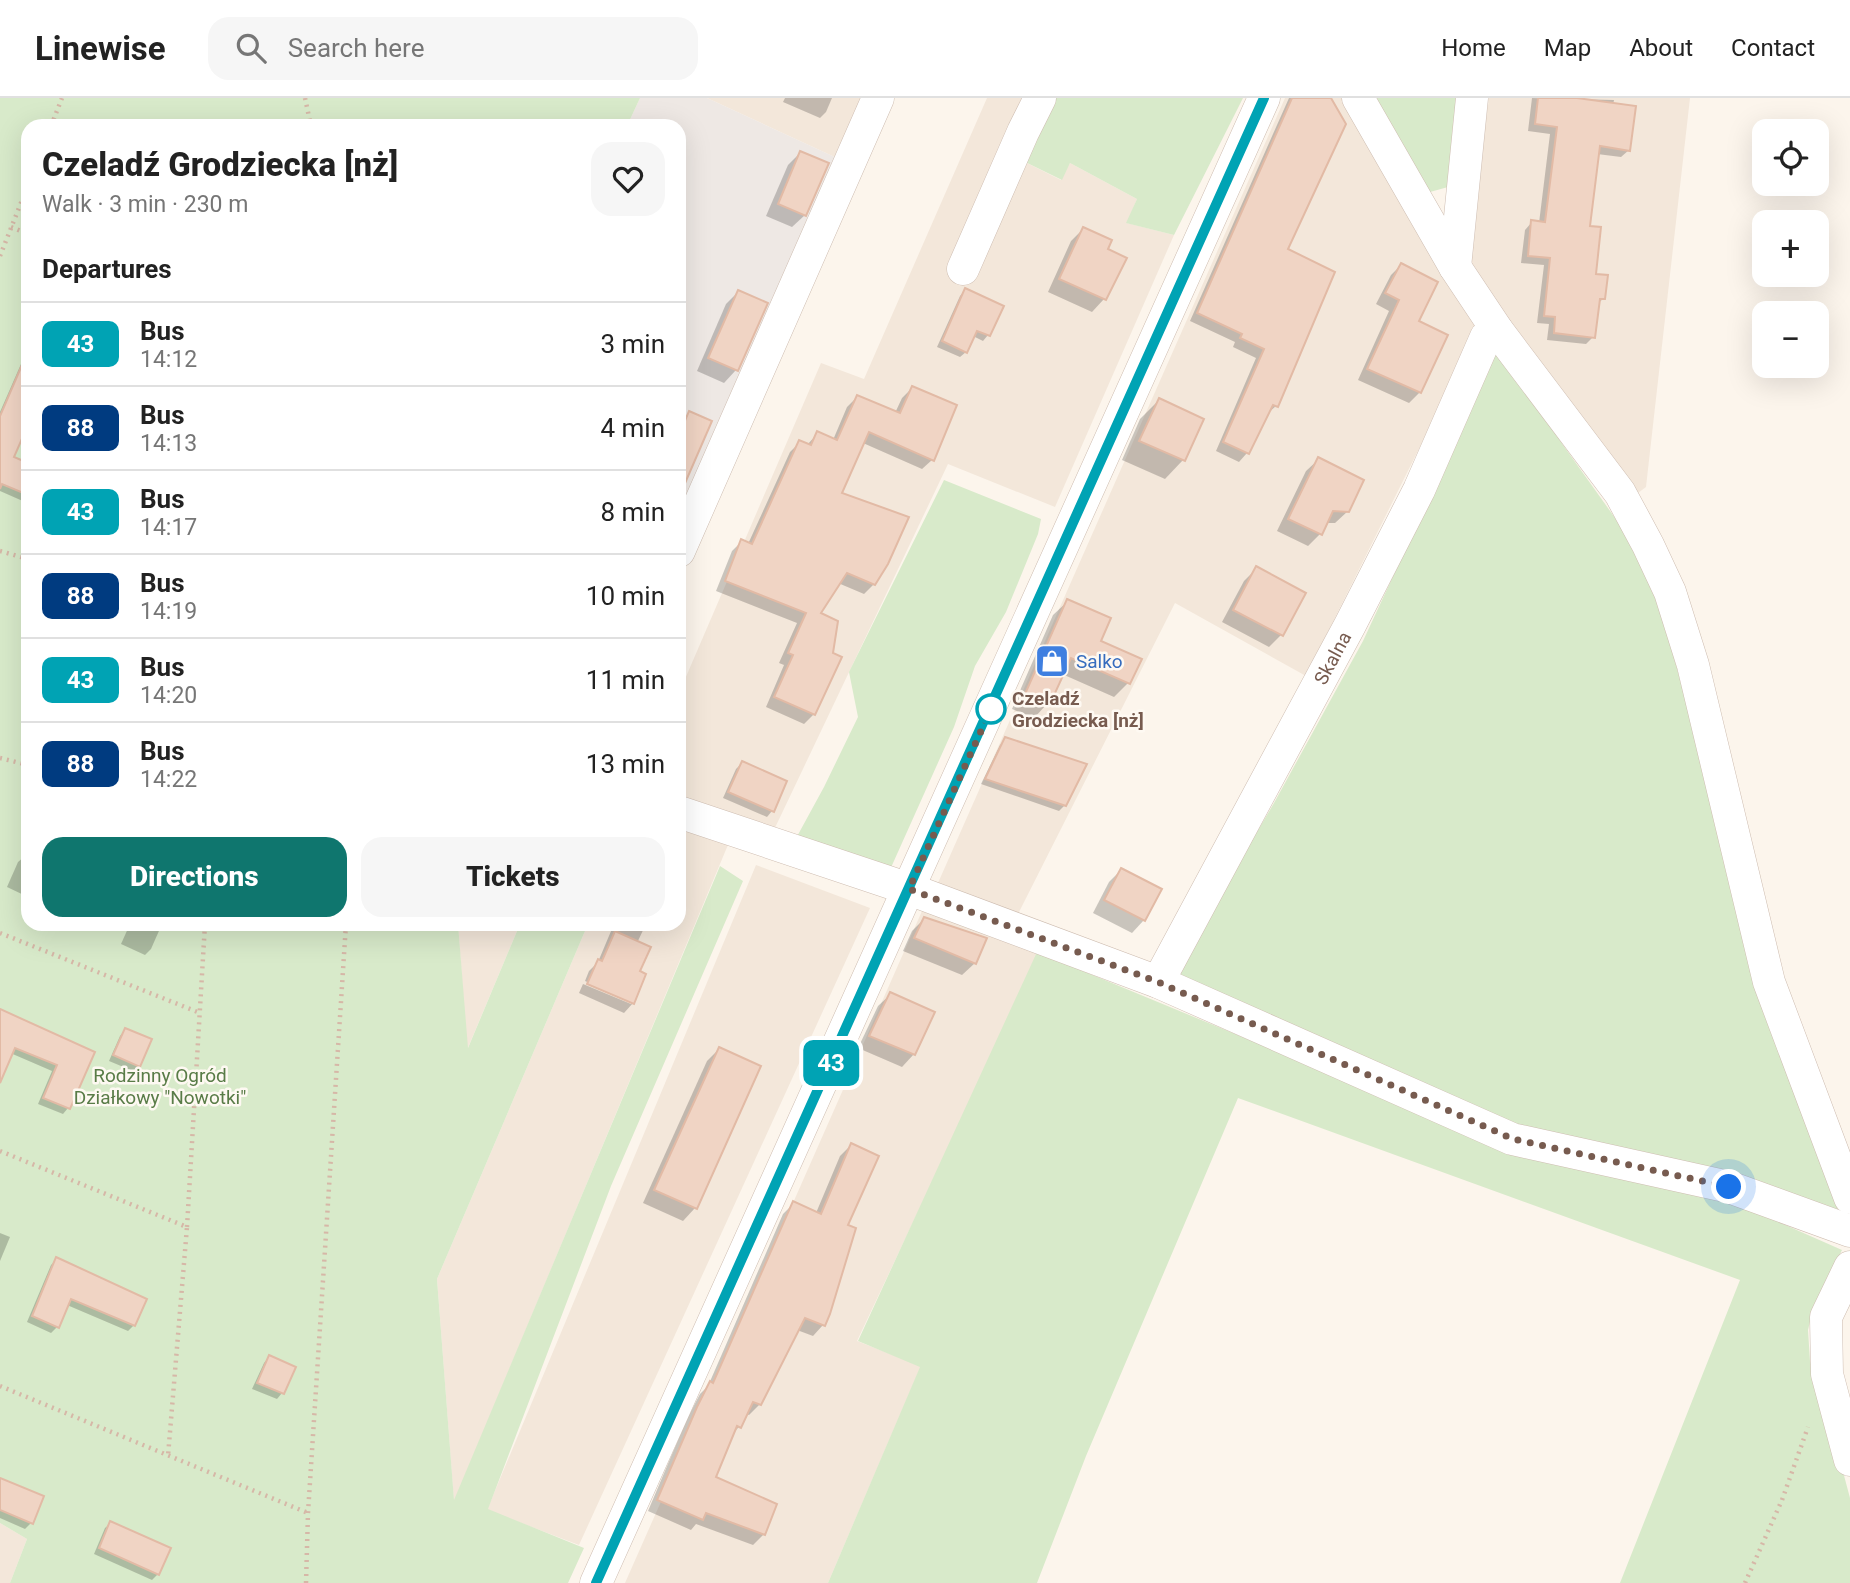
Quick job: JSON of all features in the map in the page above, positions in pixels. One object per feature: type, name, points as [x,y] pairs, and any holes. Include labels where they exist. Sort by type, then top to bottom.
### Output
[{"type":"street","points":[[686,535],[877,98]]},
{"type":"street","points":[[963,270],[1040,98]]},
{"type":"street","points":[[596,1583],[1264,98]]},
{"type":"street","points":[[1358,98],[1455,267],[1497,330],[1620,493],[1670,592],[1693,666],[1769,982],[1850,1198]]},
{"type":"street","points":[[1455,267],[1472,98]]},
{"type":"street","name":"Skalna","points":[[1158,982],[1350,625],[1419,490],[1486,337],[1497,330]]},
{"type":"street","points":[[686,814],[909,889],[1158,982],[1513,1139],[1729,1187],[1850,1231]]},
{"type":"street","points":[[1850,1267],[1826,1317],[1827,1374],[1850,1461]]},
{"type":"path","points":[[54,119],[62,98]]},
{"type":"path","points":[[305,98],[310,119]]},
{"type":"path","points":[[0,256],[21,202]]},
{"type":"path","points":[[11,227],[21,231]]},
{"type":"path","points":[[0,551],[21,557]]},
{"type":"path","points":[[0,758],[21,763]]},
{"type":"path","points":[[169,1456],[187,1227],[205,931]]},
{"type":"path","points":[[306,1583],[308,1513],[346,931]]},
{"type":"path","points":[[0,933],[200,1013]]},
{"type":"path","points":[[0,1151],[187,1227]]},
{"type":"path","points":[[0,1386],[308,1513]]},
{"type":"path","points":[[1745,1583],[1782,1500],[1814,1410],[1830,1386]]},
{"type":"shaded area","points":[[640,98],[707,98],[839,159],[686,512],[686,119],[630,119]]},
{"type":"shaded area","points":[[707,98],[865,98],[839,159]]},
{"type":"shaded area","points":[[987,98],[1027,98],[1017,158],[1061,180],[1070,163],[1137,199],[1127,223],[1174,235],[1055,507],[948,464],[773,832],[686,805],[686,677],[821,363],[864,379]]},
{"type":"shaded area","points":[[1285,98],[1343,98],[1481,324],[1306,676],[1175,603],[1015,920],[934,892]]},
{"type":"shaded area","points":[[1489,98],[1690,98],[1646,487],[1638,493],[1466,265]]},
{"type":"shaded area","points":[[686,825],[730,840],[454,1502],[437,1279],[585,931],[686,931]]},
{"type":"shaded area","points":[[756,865],[870,908],[579,1545],[487,1510]]},
{"type":"shaded area","points":[[926,902],[1042,949],[857,1341],[921,1366],[828,1583],[625,1583]]},
{"type":"shaded area","points":[[458,931],[517,931],[467,1050]]},
{"type":"shaded area","points":[[0,1523],[27,1539],[10,1583],[0,1583]]},
{"type":"green space","name":"Rodzinny Ogród Działkowy \"Nowotki\"","points":[[0,98],[640,98],[630,119],[21,119],[21,931],[459,931],[468,1048],[517,931],[585,931],[437,1279],[454,1500],[720,866],[743,881],[611,1186],[488,1509],[584,1548],[568,1583],[10,1583],[27,1539],[0,1523]]},
{"type":"green space","points":[[1048,98],[1243,98],[1174,235],[1126,223],[1137,199],[1070,163],[1062,180],[1017,158]]},
{"type":"green space","points":[[1375,98],[1460,98],[1448,187],[1430,192]]},
{"type":"green space","points":[[1490,331],[1563,445],[1645,560],[1660,604],[1701,759],[1763,1012],[1837,1204],[1838,1218],[1490,1118],[1171,977],[1274,803],[1363,641],[1435,486]]},
{"type":"green space","points":[[944,480],[1041,519],[1038,534],[1006,612],[975,666],[954,727],[889,872],[794,842],[858,717],[849,672]]},
{"type":"green space","points":[[1037,952],[1443,1120],[1722,1197],[1842,1250],[1814,1305],[1808,1330],[1810,1361],[1822,1393],[1850,1498],[1850,1583],[1620,1583],[1740,1280],[1238,1098],[1086,1456],[1037,1583],[828,1583],[920,1367],[858,1341]]},
{"type":"building","points":[[1292,98],[1331,98],[1346,124],[1288,249],[1335,272],[1278,407],[1273,405],[1249,454],[1223,442],[1264,349],[1240,338],[1242,334],[1197,313]]},
{"type":"building","points":[[1538,98],[1577,98],[1636,106],[1630,151],[1600,146],[1590,226],[1601,227],[1596,274],[1608,275],[1605,299],[1600,299],[1595,338],[1554,333],[1555,317],[1544,316],[1550,258],[1528,256],[1531,220],[1545,222],[1557,127],[1535,124]]},
{"type":"building","points":[[800,151],[829,163],[806,216],[778,204]]},
{"type":"building","points":[[1083,227],[1112,240],[1108,249],[1127,258],[1106,300],[1059,279]]},
{"type":"building","points":[[1401,263],[1438,282],[1419,321],[1448,335],[1421,393],[1367,369],[1399,300],[1385,293]]},
{"type":"building","points":[[965,288],[1004,306],[990,336],[977,331],[967,353],[942,341]]},
{"type":"building","points":[[738,290],[768,303],[738,371],[708,358]]},
{"type":"building","points":[[21,367],[21,441],[14,457],[21,460],[21,492],[2,484],[0,489],[0,416]]},
{"type":"building","points":[[912,386],[957,405],[934,461],[869,432],[842,493],[909,517],[888,564],[875,585],[847,573],[821,613],[838,621],[833,653],[842,657],[815,715],[774,697],[793,655],[788,653],[806,613],[725,581],[741,539],[752,544],[799,440],[811,445],[817,431],[837,440],[857,395],[900,413]]},
{"type":"building","points":[[1159,398],[1204,419],[1185,461],[1139,441]]},
{"type":"building","points":[[689,411],[712,421],[686,481],[686,418]]},
{"type":"building","points":[[1318,457],[1364,480],[1349,512],[1333,511],[1322,535],[1288,519]]},
{"type":"building","points":[[1256,566],[1306,593],[1283,636],[1233,610]]},
{"type":"building","points":[[1067,599],[1111,618],[1101,641],[1142,659],[1130,684],[1071,658],[1050,704],[1025,694]]},
{"type":"building","points":[[1005,737],[1087,764],[1066,806],[985,779]]},
{"type":"building","points":[[742,761],[787,781],[774,812],[728,792]]},
{"type":"building","points":[[1121,868],[1162,889],[1145,921],[1104,900]]},
{"type":"building","points":[[924,917],[987,938],[976,964],[914,938]]},
{"type":"building","points":[[615,931],[651,947],[640,971],[646,974],[634,1004],[587,984],[598,959],[602,961]]},
{"type":"building","points":[[890,992],[935,1012],[915,1055],[869,1036]]},
{"type":"building","points":[[0,1009],[95,1052],[70,1109],[43,1098],[57,1065],[15,1048],[0,1083]]},
{"type":"building","points":[[125,1028],[152,1039],[140,1067],[113,1055]]},
{"type":"building","points":[[719,1047],[761,1066],[697,1209],[654,1190]]},
{"type":"building","points":[[851,1143],[879,1156],[848,1225],[856,1228],[830,1314],[825,1326],[805,1318],[761,1405],[753,1402],[741,1428],[737,1426],[716,1477],[777,1504],[765,1535],[706,1513],[703,1520],[657,1500],[697,1407],[710,1381],[713,1383],[793,1201],[821,1214]]},
{"type":"building","points":[[56,1257],[147,1299],[135,1326],[71,1299],[59,1328],[32,1316]]},
{"type":"building","points":[[269,1355],[296,1367],[284,1394],[257,1383]]},
{"type":"building","points":[[0,1478],[44,1496],[33,1524],[0,1510]]},
{"type":"building","points":[[110,1521],[171,1548],[159,1575],[99,1548]]},
{"type":"bus line","name":"43","points":[[596,1583],[1264,98]]},
{"type":"place","name":"Salko","points":[[1052,661]]},
{"type":"place","name":"Czeladź Grodziecka [nż]","points":[[991,709]]},
{"type":"route","points":[[991,709],[909,889],[1158,982],[1513,1139],[1729,1187]]}]
